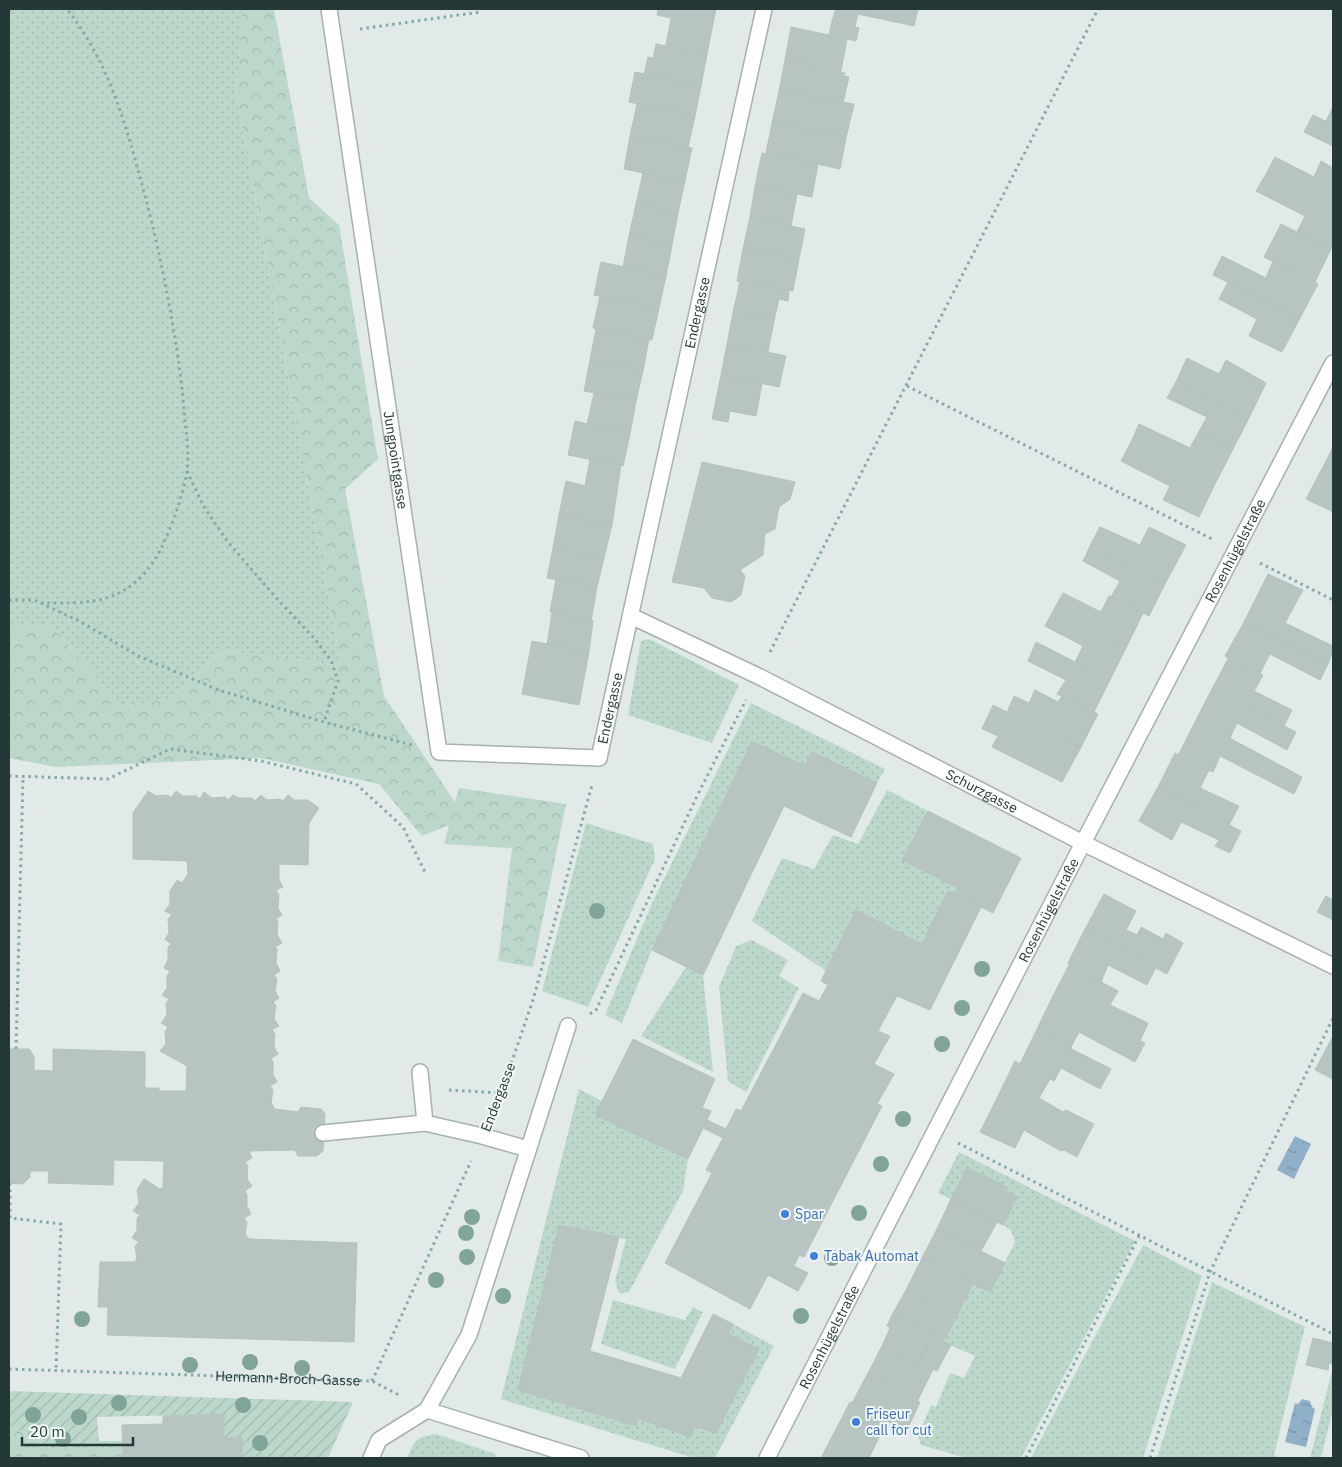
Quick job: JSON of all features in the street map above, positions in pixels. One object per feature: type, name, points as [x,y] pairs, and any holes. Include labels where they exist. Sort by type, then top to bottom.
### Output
[{"type":"street","name":"Jungpointgasse","points":[[329,9],[439,752]]},
{"type":"street","name":"Endergasse","points":[[600,758],[764,9]]},
{"type":"street","name":"Rosenhügelstraße","points":[[767,1458],[1083,843],[1333,363]]},
{"type":"street","name":"Schurzgasse","points":[[630,616],[758,676],[1083,843],[1333,966]]},
{"type":"street","points":[[439,752],[600,758]]},
{"type":"street","points":[[371,1458],[379,1440],[427,1410],[469,1336],[568,1026]]},
{"type":"street","points":[[420,1072],[425,1123]]},
{"type":"street","points":[[323,1132],[425,1123],[528,1149]]},
{"type":"street","points":[[427,1410],[581,1458]]},
{"type":"path","points":[[41,603],[79,602],[108,598],[126,590],[148,570],[169,531],[187,471],[187,439],[180,369],[167,292],[150,212],[121,110],[97,54],[67,9]]},
{"type":"path","points":[[332,33],[480,12],[480,9]]},
{"type":"path","points":[[568,1026],[596,1010],[699,792],[1098,9]]},
{"type":"path","points":[[907,386],[1333,600]]},
{"type":"path","points":[[187,471],[203,505],[227,541],[273,595],[314,638],[331,660],[338,681],[324,722]]},
{"type":"path","points":[[9,600],[34,600],[41,603],[81,622],[138,656],[219,690],[324,722],[439,752]]},
{"type":"path","points":[[9,776],[108,779],[170,748],[261,761],[356,784],[404,827],[426,874]]},
{"type":"path","name":"Endergasse","points":[[372,1381],[501,1094],[532,1000],[600,758]]},
{"type":"path","points":[[16,1049],[23,777]]},
{"type":"path","points":[[1150,1458],[1210,1272],[1333,1018]]},
{"type":"path","points":[[421,1089],[501,1094]]},
{"type":"path","points":[[935,1131],[1333,1334]]},
{"type":"path","points":[[10,1183],[10,1218],[61,1224],[56,1371]]},
{"type":"path","points":[[1026,1458],[1139,1236]]},
{"type":"path","name":"Hermann-Broch-Gasse","points":[[9,1369],[372,1381],[427,1410]]},
{"type":"green space","points":[[9,9],[243,9],[236,94],[341,666],[224,651],[169,699],[122,706],[52,627],[9,627]]},
{"type":"green space","points":[[243,9],[274,9],[309,198],[339,225],[378,459],[345,489],[384,696],[455,802],[459,788],[566,804],[533,967],[498,961],[512,848],[444,844],[449,825],[422,836],[379,784],[261,758],[56,767],[9,758],[9,627],[52,627],[122,706],[169,699],[224,651],[341,666],[236,93]]},
{"type":"green space","points":[[649,639],[739,685],[712,743],[628,715],[641,641]]},
{"type":"green space","points":[[751,703],[885,769],[877,783],[812,752],[805,766],[752,741],[652,950],[622,1023],[605,1015],[653,901]]},
{"type":"green space","points":[[887,790],[928,811],[902,860],[958,888],[922,944],[856,910],[826,971],[752,921],[782,858],[814,869],[833,835],[858,844]]},
{"type":"green space","points":[[586,823],[653,844],[655,859],[588,1007],[542,991]]},
{"type":"green space","points":[[752,940],[788,960],[779,976],[799,988],[746,1092],[728,1081],[719,987],[736,946]]},
{"type":"green space","points":[[686,967],[703,975],[713,1072],[641,1036]]},
{"type":"green space","points":[[579,1089],[602,1101],[595,1115],[688,1159],[683,1191],[629,1292],[619,1293],[615,1281],[626,1239],[559,1226],[518,1390],[635,1426],[637,1418],[691,1437],[695,1426],[716,1433],[759,1349],[728,1334],[733,1324],[774,1346],[715,1458],[694,1458],[501,1399]]},
{"type":"green space","points":[[959,1152],[1135,1241],[1021,1458],[966,1458],[921,1445],[918,1436],[931,1405],[936,1407],[950,1373],[964,1378],[975,1356],[943,1342],[973,1283],[990,1292],[1015,1242],[1011,1230],[1003,1225],[1017,1197],[1006,1191],[1004,1185],[967,1168],[951,1199],[938,1193]]},
{"type":"green space","points":[[1143,1245],[1202,1276],[1143,1458],[1031,1458]]},
{"type":"green space","points":[[1212,1282],[1305,1327],[1274,1455],[1279,1458],[1157,1458]]},
{"type":"green space","points":[[613,1300],[685,1320],[693,1307],[703,1312],[675,1369],[601,1344]]},
{"type":"green space","points":[[1333,1367],[1333,1409],[1321,1458],[1310,1458]]},
{"type":"green space","points":[[9,1391],[353,1402],[328,1458],[242,1458],[242,1437],[224,1438],[224,1414],[97,1417],[99,1441],[53,1449],[9,1424]]},
{"type":"green space","points":[[9,1424],[53,1449],[99,1441],[122,1441],[123,1458],[9,1458]]},
{"type":"green space","points":[[436,1434],[496,1454],[495,1458],[407,1458],[417,1440]]},
{"type":"water","points":[[1295,1136],[1311,1144],[1294,1179],[1277,1170]]},
{"type":"water","points":[[1302,1399],[1310,1401],[1315,1409],[1306,1447],[1285,1442],[1295,1403],[1298,1404]]},
{"type":"building","points":[[658,9],[716,9],[707,54],[666,45],[671,18],[657,15]]},
{"type":"building","points":[[836,9],[918,9],[914,26],[858,14],[855,26],[832,21]]},
{"type":"building","points":[[832,21],[859,28],[856,41],[847,39],[841,71],[785,60],[791,27],[829,35]]},
{"type":"building","points":[[656,44],[707,54],[701,86],[644,75],[648,57],[653,58]]},
{"type":"building","points":[[785,60],[845,73],[844,76],[849,77],[843,103],[779,91]]},
{"type":"building","points":[[635,72],[701,86],[695,116],[629,102]]},
{"type":"building","points":[[779,91],[854,104],[846,138],[772,123]]},
{"type":"building","points":[[637,104],[695,116],[688,148],[630,136]]},
{"type":"building","points":[[1333,107],[1333,125],[1326,121]]},
{"type":"building","points":[[1313,115],[1333,125],[1333,146],[1304,132]]},
{"type":"building","points":[[772,123],[846,138],[840,169],[766,153]]},
{"type":"building","points":[[630,136],[692,148],[685,181],[624,169]]},
{"type":"building","points":[[762,153],[818,164],[812,197],[755,186]]},
{"type":"building","points":[[1275,157],[1314,177],[1321,161],[1333,168],[1333,209],[1266,174]]},
{"type":"building","points":[[643,173],[685,181],[678,213],[636,204]]},
{"type":"building","points":[[1266,174],[1333,209],[1333,245],[1331,249],[1297,232],[1305,216],[1256,191]]},
{"type":"building","points":[[755,186],[797,194],[791,226],[750,217]]},
{"type":"building","points":[[636,204],[678,213],[672,245],[629,236]]},
{"type":"building","points":[[750,217],[805,229],[799,259],[743,249]]},
{"type":"building","points":[[1281,224],[1331,249],[1315,282],[1264,257]]},
{"type":"building","points":[[629,236],[672,245],[666,276],[623,267]]},
{"type":"building","points":[[743,249],[799,259],[793,291],[737,281]]},
{"type":"building","points":[[1222,256],[1266,278],[1273,261],[1318,284],[1300,318],[1213,275]]},
{"type":"building","points":[[601,262],[666,276],[659,308],[594,295]]},
{"type":"building","points":[[740,281],[789,290],[788,301],[779,299],[774,321],[733,313]]},
{"type":"building","points":[[1228,282],[1300,318],[1282,352],[1249,336],[1257,319],[1219,299]]},
{"type":"building","points":[[600,296],[659,308],[652,340],[593,328]]},
{"type":"building","points":[[733,313],[774,321],[768,352],[727,344]]},
{"type":"building","points":[[596,329],[649,339],[643,371],[590,360]]},
{"type":"building","points":[[727,344],[786,356],[779,387],[721,375]]},
{"type":"building","points":[[1187,358],[1219,374],[1226,360],[1266,383],[1250,416],[1177,380]]},
{"type":"building","points":[[590,360],[643,371],[636,401],[584,391]]},
{"type":"building","points":[[721,375],[762,383],[756,416],[730,411],[728,422],[712,419]]},
{"type":"building","points":[[1177,380],[1250,416],[1233,449],[1198,433],[1207,417],[1167,398]]},
{"type":"building","points":[[594,393],[636,401],[630,434],[587,424]]},
{"type":"building","points":[[575,421],[630,434],[623,466],[568,455]]},
{"type":"building","points":[[1139,424],[1190,448],[1198,433],[1233,449],[1216,482],[1132,440]]},
{"type":"building","points":[[1132,440],[1216,482],[1199,517],[1163,500],[1170,486],[1121,461]]},
{"type":"building","points":[[1333,447],[1333,470],[1324,465]]},
{"type":"building","points":[[590,459],[621,465],[612,525],[559,515],[566,481],[585,486]]},
{"type":"building","points":[[702,462],[795,482],[790,499],[779,507],[775,529],[765,534],[763,555],[740,570],[745,576],[741,595],[731,602],[712,598],[704,588],[672,582]]},
{"type":"building","points":[[1324,465],[1333,470],[1333,512],[1306,499]]},
{"type":"building","points":[[559,515],[612,525],[604,558],[553,548]]},
{"type":"building","points":[[1100,527],[1140,545],[1149,527],[1186,545],[1166,582],[1091,544]]},
{"type":"building","points":[[1091,544],[1166,582],[1149,616],[1111,597],[1120,581],[1083,561]]},
{"type":"building","points":[[553,548],[604,558],[597,587],[547,578]]},
{"type":"building","points":[[1268,574],[1303,590],[1285,623],[1333,646],[1328,664],[1244,622]]},
{"type":"building","points":[[556,579],[597,587],[591,621],[550,612]]},
{"type":"building","points":[[1063,593],[1101,612],[1109,596],[1143,613],[1127,646],[1054,609]]},
{"type":"building","points":[[1054,609],[1127,646],[1110,680],[1075,662],[1083,646],[1045,626]]},
{"type":"building","points":[[552,613],[593,621],[589,652],[547,645]]},
{"type":"building","points":[[1244,622],[1328,664],[1320,680],[1270,654],[1260,673],[1225,656]]},
{"type":"building","points":[[532,641],[589,652],[579,705],[522,694]]},
{"type":"building","points":[[1036,642],[1110,680],[1094,712],[1057,694],[1066,680],[1028,661]]},
{"type":"building","points":[[1229,657],[1263,675],[1254,691],[1292,710],[1284,726],[1212,689]]},
{"type":"building","points":[[1212,689],[1296,732],[1287,750],[1237,723],[1230,738],[1196,720]]},
{"type":"building","points":[[1035,690],[1058,702],[1062,696],[1098,714],[1080,749],[1007,712],[1014,696],[1029,703]]},
{"type":"building","points":[[993,705],[1080,749],[1062,782],[992,747],[998,736],[982,729]]},
{"type":"building","points":[[1196,720],[1302,777],[1294,794],[1220,756],[1213,772],[1178,756]]},
{"type":"building","points":[[752,741],[805,766],[812,752],[877,783],[851,837],[784,806],[703,975],[652,950]]},
{"type":"building","points":[[1175,753],[1209,770],[1200,788],[1239,806],[1229,825],[1158,787]]},
{"type":"building","points":[[1158,787],[1241,831],[1230,853],[1215,846],[1219,840],[1181,822],[1172,840],[1139,821]]},
{"type":"building","points":[[148,791],[156,796],[168,795],[171,798],[176,791],[183,796],[197,796],[200,799],[204,792],[212,798],[225,797],[228,800],[233,795],[239,798],[252,798],[255,801],[261,795],[267,800],[280,799],[283,801],[288,795],[294,800],[308,800],[319,808],[309,823],[308,865],[279,864],[279,880],[283,887],[276,890],[279,895],[278,908],[282,915],[276,919],[278,921],[277,935],[282,943],[275,947],[277,949],[276,963],[280,971],[274,975],[277,979],[275,991],[279,998],[273,1002],[276,1006],[274,1019],[279,1026],[272,1030],[275,1034],[274,1047],[278,1054],[271,1058],[273,1062],[273,1075],[277,1082],[270,1086],[273,1090],[271,1103],[275,1109],[298,1112],[301,1107],[321,1109],[325,1114],[323,1151],[317,1156],[298,1156],[295,1150],[249,1151],[252,1158],[245,1162],[248,1166],[247,1179],[252,1186],[245,1191],[247,1206],[251,1214],[244,1218],[247,1222],[245,1234],[249,1239],[357,1243],[354,1342],[107,1335],[108,1307],[98,1307],[100,1262],[135,1262],[137,1258],[135,1246],[139,1242],[132,1238],[137,1230],[137,1218],[140,1215],[133,1211],[139,1203],[137,1190],[144,1179],[160,1189],[163,1187],[164,1161],[114,1160],[113,1185],[48,1183],[49,1171],[30,1171],[30,1177],[23,1184],[9,1183],[9,1049],[29,1049],[34,1056],[34,1070],[53,1071],[53,1049],[145,1052],[145,1088],[159,1088],[159,1091],[186,1091],[187,1066],[160,1051],[166,1044],[165,1032],[168,1027],[161,1023],[167,1015],[166,1004],[169,999],[162,995],[167,988],[167,976],[170,971],[164,968],[168,960],[168,947],[171,944],[165,939],[169,933],[168,919],[172,915],[165,911],[170,904],[170,891],[177,880],[182,883],[188,874],[187,861],[133,859],[133,813]]},
{"type":"building","points":[[928,811],[1021,858],[993,913],[954,894],[958,888],[902,860]]},
{"type":"building","points":[[948,891],[981,907],[930,1010],[897,996],[878,1031],[890,1036],[874,1064],[894,1074],[877,1104],[882,1106],[804,1257],[799,1255],[794,1266],[808,1273],[798,1291],[768,1275],[750,1309],[665,1263],[712,1173],[706,1170],[723,1138],[703,1128],[688,1159],[595,1115],[633,1039],[715,1079],[702,1108],[711,1111],[707,1120],[726,1129],[736,1109],[741,1111],[803,993],[819,1001],[828,985],[821,981],[856,910],[922,944]]},
{"type":"building","points":[[1104,894],[1136,911],[1126,930],[1137,935],[1141,927],[1163,939],[1166,933],[1183,943],[1167,974],[1084,931]]},
{"type":"building","points":[[1326,896],[1333,900],[1333,920],[1317,912]]},
{"type":"building","points":[[1084,931],[1156,967],[1147,985],[1108,965],[1101,982],[1069,965],[1068,963]]},
{"type":"building","points":[[1069,965],[1118,991],[1110,1005],[1148,1023],[1140,1041],[1053,996]]},
{"type":"building","points":[[1053,996],[1145,1043],[1135,1062],[1079,1032],[1070,1049],[1036,1031]]},
{"type":"building","points":[[1036,1031],[1111,1069],[1100,1089],[1061,1068],[1054,1081],[1020,1064]]},
{"type":"building","points":[[1333,1036],[1333,1079],[1315,1070]]},
{"type":"building","points":[[1015,1061],[1050,1079],[1039,1098],[1063,1112],[1066,1110],[1094,1124],[1085,1141],[998,1096]]},
{"type":"building","points":[[998,1096],[1085,1141],[1077,1157],[1064,1150],[1061,1151],[1024,1130],[1015,1148],[980,1132]]},
{"type":"building","points":[[967,1168],[1004,1185],[1006,1191],[1017,1197],[1003,1225],[951,1199]]},
{"type":"building","points":[[951,1199],[997,1222],[981,1251],[937,1229]]},
{"type":"building","points":[[559,1225],[619,1237],[590,1351],[681,1378],[713,1314],[733,1324],[728,1334],[759,1349],[716,1433],[695,1426],[691,1437],[637,1418],[636,1426],[518,1390]]},
{"type":"building","points":[[937,1229],[1005,1263],[990,1292],[922,1258]]},
{"type":"building","points":[[922,1258],[973,1283],[958,1314],[907,1288]]},
{"type":"building","points":[[907,1288],[958,1314],[943,1342],[892,1315]]},
{"type":"building","points":[[892,1315],[932,1335],[919,1362],[883,1344],[890,1328],[887,1326]]},
{"type":"building","points":[[932,1335],[951,1345],[937,1371],[919,1362]]},
{"type":"building","points":[[1313,1338],[1333,1343],[1333,1364],[1329,1363],[1328,1370],[1306,1365]]},
{"type":"building","points":[[883,1344],[933,1369],[918,1400],[867,1375]]},
{"type":"building","points":[[867,1375],[903,1393],[887,1421],[852,1403]]},
{"type":"building","points":[[903,1393],[920,1402],[907,1430],[887,1421]]},
{"type":"building","points":[[850,1402],[887,1421],[869,1458],[821,1458]]},
{"type":"building","points":[[224,1414],[224,1438],[242,1437],[242,1458],[123,1458],[122,1425],[163,1424],[163,1416]]},
{"type":"place","name":"Spar","points":[[785,1214]]},
{"type":"place","name":"Tabak Automat","points":[[814,1256]]},
{"type":"place","name":"Friseur call for cut","points":[[856,1422]]}]
